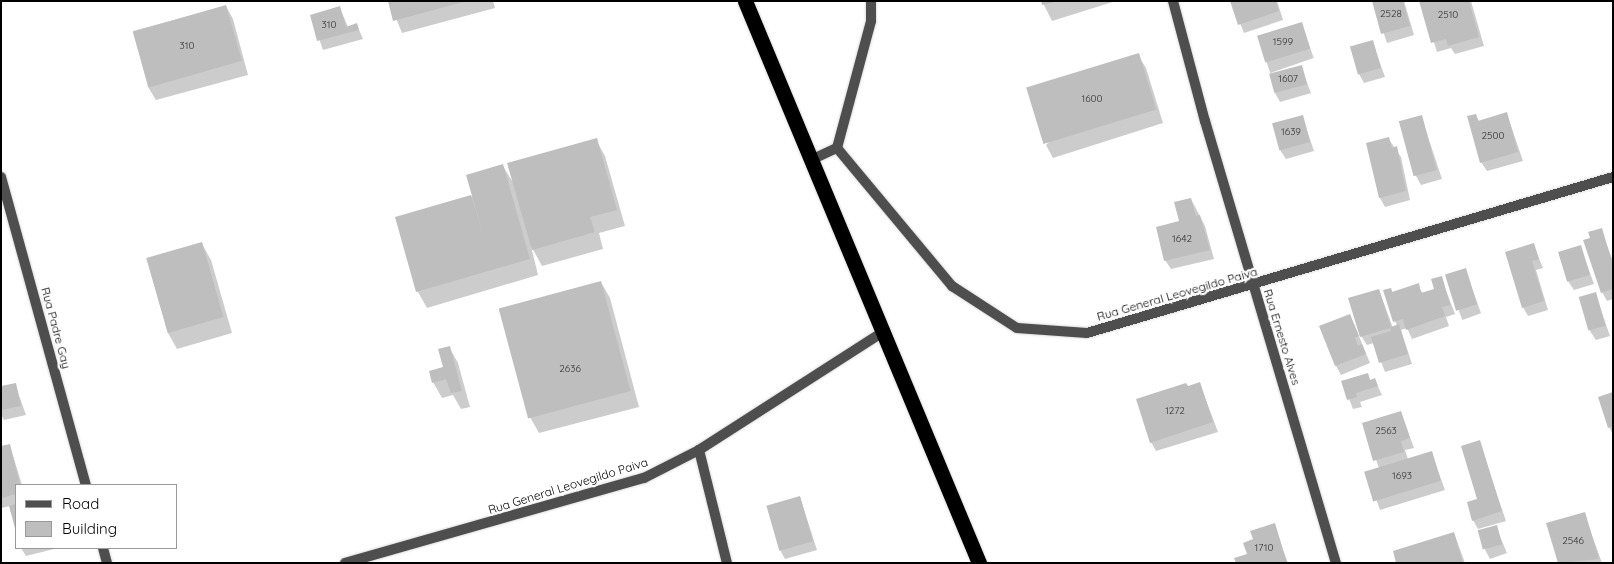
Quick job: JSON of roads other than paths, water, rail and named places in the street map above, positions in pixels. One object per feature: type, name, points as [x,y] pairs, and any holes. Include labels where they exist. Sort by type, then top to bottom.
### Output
[{"type":"highway","points":[[745,1],[813,159],[979,563]]},
{"type":"street","points":[[813,159],[837,148],[872,21],[871,1]]},
{"type":"street","name":"Rua Ernesto Alves","points":[[1173,1],[1253,285],[1336,563]]},
{"type":"street","name":"Rua General Leovegildo Paiva","points":[[837,148],[952,286],[1017,328],[1087,333],[1613,177]]},
{"type":"street","name":"Rua Padre Gay","points":[[1,177],[86,484]]},
{"type":"street","name":"Rua General Leovegildo Paiva","points":[[345,563],[644,478],[699,450],[883,332]]},
{"type":"street","points":[[699,450],[727,563]]},
{"type":"street","points":[[103,549],[107,563]]}]
